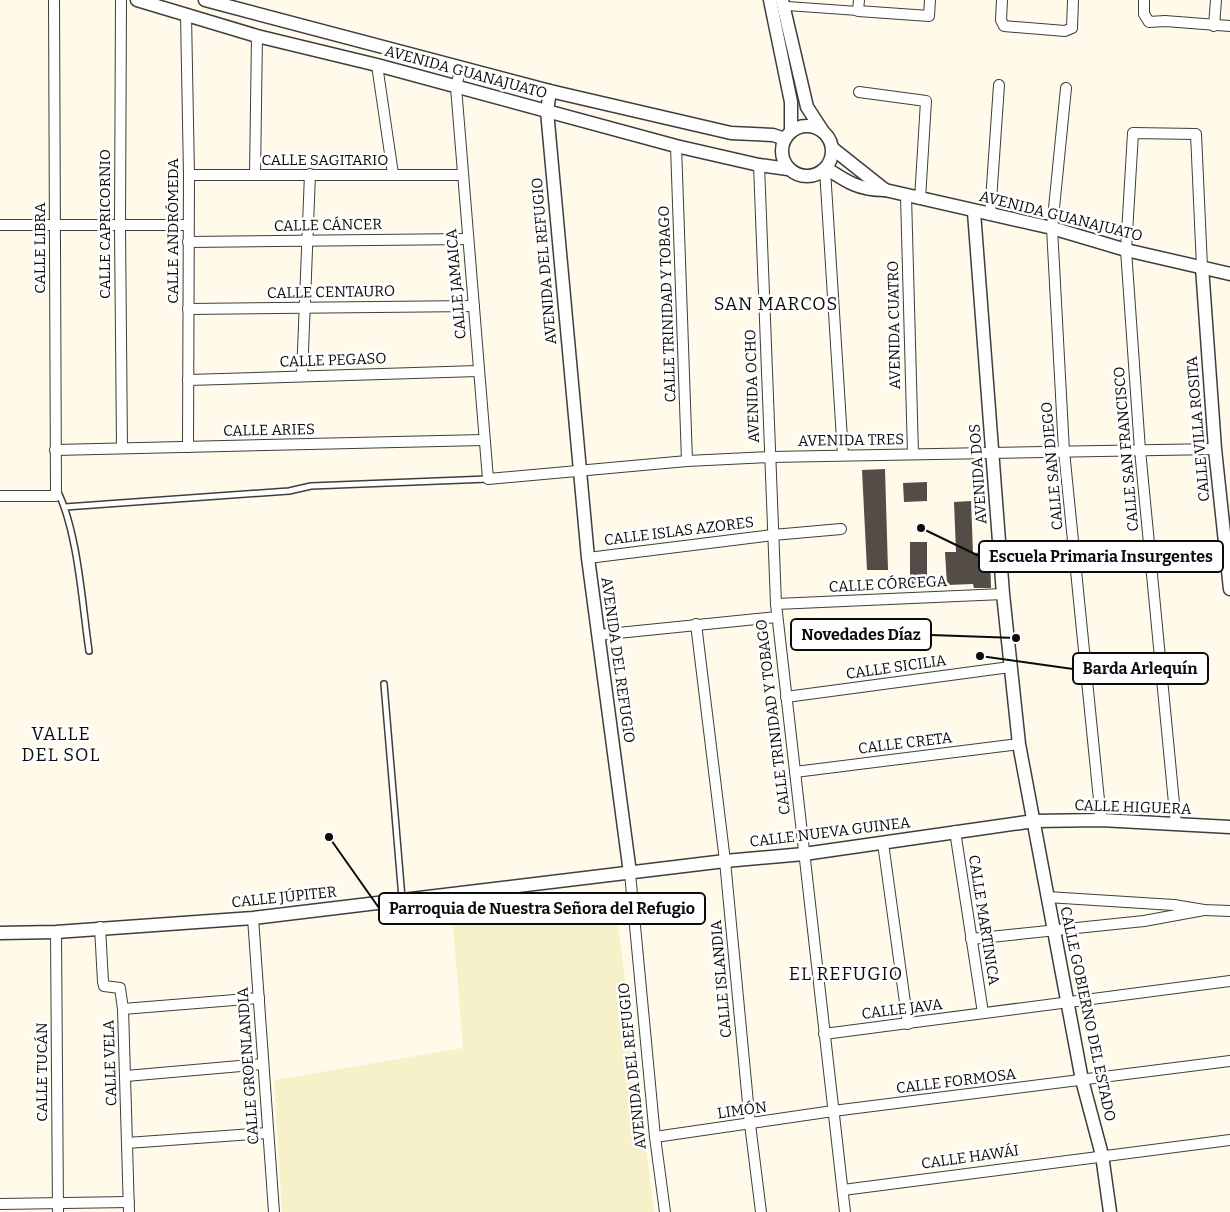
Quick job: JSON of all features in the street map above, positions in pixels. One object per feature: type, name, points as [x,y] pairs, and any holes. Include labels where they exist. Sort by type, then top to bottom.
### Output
[{"type":"street","name":"CALLE LIBRA","points":[[54,0],[56,491]]},
{"type":"street","name":"CALLE CAPRICORNIO","points":[[121,0],[120,226],[122,448]]},
{"type":"street","name":"AVENIDA GUANAJUATO","points":[[137,0],[257,36],[377,65],[676,146],[759,165],[788,169]]},
{"type":"street","name":"AVENIDA GUANAJUATO","points":[[205,0],[550,91],[731,133],[773,136],[788,135]]},
{"type":"street","points":[[770,0],[791,102],[788,135],[782,154],[788,169],[806,177],[816,175],[825,169],[831,161],[832,148],[829,138],[808,107],[786,5],[929,16],[930,0]]},
{"type":"street","points":[[858,11],[859,0]]},
{"type":"street","points":[[1002,0],[1002,24],[1004,26],[1068,31],[1072,28],[1073,0]]},
{"type":"street","points":[[1214,26],[1216,0]]},
{"type":"street","points":[[1144,2],[1144,14],[1149,22],[1165,21],[1230,26]]},
{"type":"street","name":"CALLE ANDRÓMEDA","points":[[186,15],[189,175],[188,446]]},
{"type":"street","points":[[255,175],[257,36]]},
{"type":"street","points":[[405,74],[410,53]]},
{"type":"street","points":[[377,65],[393,174]]},
{"type":"street","name":"CALLE JAMAICA","points":[[461,67],[456,87],[488,478]]},
{"type":"street","points":[[990,215],[999,84]]},
{"type":"street","name":"CALLE SAN DIEGO","points":[[1066,88],[1052,228],[1064,451],[1101,820]]},
{"type":"street","name":"AVENIDA DEL REFUGIO","points":[[550,91],[547,111],[588,558],[630,873],[655,1138],[665,1212]]},
{"type":"street","points":[[859,92],[926,101],[920,199]]},
{"type":"street","points":[[788,135],[806,126],[822,130]]},
{"type":"street","name":"CALLE SAN FRANCISCO","points":[[1176,824],[1140,450],[1126,250],[1133,134],[1196,134],[1202,267]]},
{"type":"street","name":"CALLE TRINIDAD Y TOBAGO","points":[[676,146],[687,461]]},
{"type":"street","name":"AVENIDA GUANAJUATO","points":[[832,148],[885,190]]},
{"type":"street","name":"AVENIDA OCHO","points":[[759,165],[770,457]]},
{"type":"street","points":[[825,169],[843,455]]},
{"type":"street","name":"AVENIDA GUANAJUATO","points":[[825,169],[867,190],[885,190],[974,212],[1052,228],[1126,250],[1230,274]]},
{"type":"street","points":[[302,376],[310,174]]},
{"type":"street","name":"CALLE SAGITARIO","points":[[189,175],[462,175]]},
{"type":"street","name":"AVENIDA CUATRO","points":[[906,196],[912,454]]},
{"type":"street","name":"AVENIDA DOS","points":[[974,212],[994,454],[1002,594],[1020,744],[1034,821]]},
{"type":"street","points":[[0,225],[188,225]]},
{"type":"street","name":"CALLE CÁNCER","points":[[188,242],[468,239]]},
{"type":"street","name":"CALLE VILLA ROSITA","points":[[1202,267],[1215,449],[1230,589]]},
{"type":"street","name":"CALLE CENTAURO","points":[[188,309],[474,306]]},
{"type":"street","name":"CALLE PEGASO","points":[[188,380],[478,370]]},
{"type":"street","name":"CALLE ARIES","points":[[55,450],[484,440]]},
{"type":"street","name":"AVENIDA TRES","points":[[488,478],[687,461],[770,457],[1215,449]]},
{"type":"street","name":"CALLE TRINIDAD Y TOBAGO","points":[[770,457],[777,617],[845,1212]]},
{"type":"street","points":[[0,496],[56,491]]},
{"type":"street","name":"CALLE ISLAS AZORES","points":[[588,558],[773,535],[841,529]]},
{"type":"street","name":"CALLE CÓRCEGA","points":[[776,604],[1002,594]]},
{"type":"street","points":[[598,635],[777,617]]},
{"type":"street","name":"CALLE ISLANDIA","points":[[696,624],[725,861],[750,1124],[761,1212]]},
{"type":"street","name":"CALLE SICILIA","points":[[786,697],[1010,667]]},
{"type":"street","name":"CALLE CRETA","points":[[795,772],[1020,744]]},
{"type":"street","name":"CALLE HIGUERA","points":[[1034,821],[1101,820],[1230,828]]},
{"type":"street","name":"CALLE NUEVA GUINEA","points":[[630,873],[725,861],[804,854],[1034,821]]},
{"type":"street","name":"CALLE GOBIERNO DEL ESTADO","points":[[1034,821],[1082,1080],[1102,1155],[1110,1212]]},
{"type":"street","name":"CALLE MARTINICA","points":[[955,832],[983,1013]]},
{"type":"street","points":[[883,843],[908,1024]]},
{"type":"street","name":"CALLE JÚPITER","points":[[0,933],[56,932],[100,927],[253,918],[630,873]]},
{"type":"street","points":[[1047,897],[1174,905],[1204,910],[1230,911]]},
{"type":"street","points":[[971,939],[1144,920],[1204,910]]},
{"type":"street","name":"CALLE GROENLANDIA","points":[[253,918],[274,1212]]},
{"type":"street","name":"CALLE VELA","points":[[100,927],[104,986],[120,988],[123,1009],[129,1207]]},
{"type":"street","name":"CALLE TUCÁN","points":[[56,932],[58,1207]]},
{"type":"street","name":"CALLE JAVA","points":[[824,1034],[1230,981]]},
{"type":"street","points":[[123,1009],[260,998]]},
{"type":"street","name":"CALLE FORMOSA","points":[[833,1111],[1230,1061]]},
{"type":"street","points":[[126,1076],[263,1064]]},
{"type":"street","name":"LIMÓN","points":[[655,1138],[833,1111]]},
{"type":"street","points":[[127,1143],[267,1134]]},
{"type":"street","name":"CALLE HAWÁI","points":[[843,1190],[1102,1155],[1230,1140]]},
{"type":"street","points":[[0,1204],[58,1207],[129,1207]]},
{"type":"lane","points":[[65,507],[289,491],[311,486],[488,478]]},
{"type":"lane","points":[[56,491],[65,507],[71,529],[89,651]]},
{"type":"lane","points":[[384,684],[403,901]]},
{"type":"shaded area","points":[[614,892],[654,1212],[282,1212],[274,1080],[463,1048],[452,915]]},
{"type":"building","points":[[885,469],[888,570],[867,570],[862,470]]},
{"type":"building","points":[[927,482],[927,501],[904,502],[903,483]]},
{"type":"building","points":[[971,501],[973,553],[990,552],[991,588],[974,588],[973,584],[947,585],[945,552],[956,552],[954,502]]},
{"type":"building","points":[[910,542],[927,542],[927,586],[910,586]]},
{"type":"place","name":"Escuela Primaria Insurgentes","points":[[921,528]]},
{"type":"place","name":"Novedades Díaz","points":[[1016,638]]},
{"type":"place","name":"Barda Arlequín","points":[[980,656]]},
{"type":"place","name":"Parroquia de Nuestra Señora del Refugio","points":[[329,837]]},
{"type":"district","name":"SAN MARCOS","points":[[776,304]]},
{"type":"district","name":"VALLE DEL SOL","points":[[61,744]]},
{"type":"district","name":"EL REFUGIO","points":[[846,974]]}]
